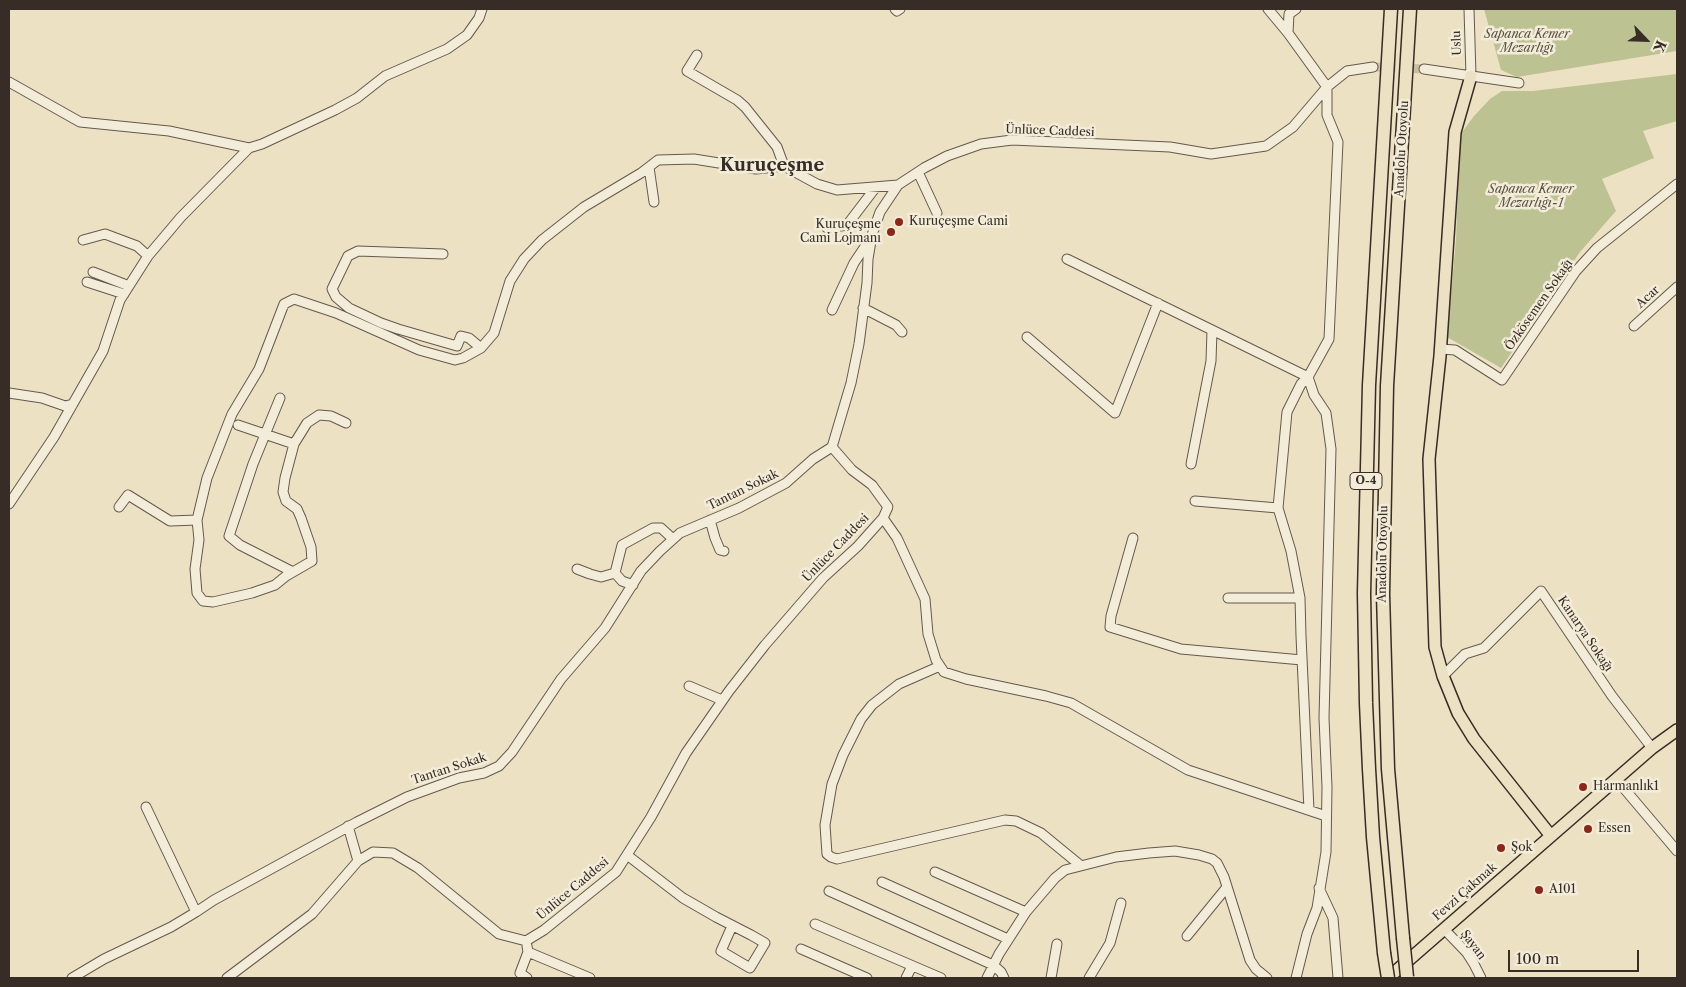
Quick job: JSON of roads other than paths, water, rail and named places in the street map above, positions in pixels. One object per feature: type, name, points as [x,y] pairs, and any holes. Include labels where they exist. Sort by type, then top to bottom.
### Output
[{"type":"highway","name":"Anadolu Otoyolu","points":[[1388,978],[1384,953],[1369,769],[1364,593],[1369,385],[1391,9]]},
{"type":"highway","name":"Anadolu Otoyolu","points":[[1407,978],[1388,769],[1382,594],[1388,386],[1410,9]]},
{"type":"main road","points":[[1471,76],[1455,132],[1440,350],[1429,459],[1435,646],[1443,676],[1458,713],[1474,739],[1550,836]]},
{"type":"main road","points":[[1652,748],[1677,720]]},
{"type":"main road","points":[[1652,748],[1677,730]]},
{"type":"main road","name":"Fevzi Çakmak","points":[[1388,978],[1652,748]]},
{"type":"street","points":[[9,504],[54,437],[103,351],[115,313],[124,294],[148,256],[180,217],[249,148],[262,144],[335,110],[357,98],[386,76],[447,49],[467,35],[479,18],[482,9]]},
{"type":"street","points":[[895,9],[897,11],[900,9]]},
{"type":"street","points":[[1268,9],[1327,87],[1326,115],[1338,142],[1329,338],[1308,377],[1301,384],[1287,412],[1278,508],[1291,551],[1300,598],[1309,810]]},
{"type":"street","points":[[1288,33],[1289,14],[1296,9]]},
{"type":"street","name":"Uslu","points":[[1469,9],[1471,76]]},
{"type":"street","points":[[697,55],[687,70],[737,100],[745,107],[777,147],[784,166]]},
{"type":"street","name":"Ünlüce Caddesi","points":[[526,941],[544,930],[616,872],[651,817],[686,753],[722,700],[765,644],[823,578],[858,546],[883,518],[888,507],[882,497],[872,485],[852,470],[832,446],[851,383],[859,344],[872,235],[880,212],[898,185],[948,156],[981,144],[1012,140],[1170,147],[1210,154],[1266,146],[1293,127],[1327,87],[1347,71],[1373,68]]},
{"type":"street","points":[[1424,69],[1518,83]]},
{"type":"street","points":[[9,82],[80,122],[170,131],[249,148]]},
{"type":"street","points":[[346,423],[331,416],[319,415],[307,423],[294,444],[283,492],[286,501],[297,510],[301,518],[311,547],[312,561],[275,585],[252,593],[213,602],[203,601],[197,593],[195,569],[199,540],[197,520],[206,478],[232,414],[259,369],[284,304],[294,299],[336,313],[419,350],[455,360],[481,348],[494,333],[510,281],[524,259],[542,240],[584,207],[658,160],[694,159],[756,169],[784,166],[817,184],[837,190],[898,185]]},
{"type":"street","points":[[649,167],[654,202]]},
{"type":"street","points":[[918,172],[938,213]]},
{"type":"street","name":"Özkösemen Sokağı","points":[[1440,350],[1455,350],[1502,380],[1576,271],[1597,248],[1677,184]]},
{"type":"street","points":[[827,228],[847,225],[876,186]]},
{"type":"street","points":[[82,240],[105,234],[137,246],[148,256]]},
{"type":"street","points":[[832,310],[854,263],[872,235]]},
{"type":"street","points":[[443,254],[358,250],[348,256],[332,289],[336,298],[349,308],[398,330],[456,346],[461,336],[468,338],[481,348]]},
{"type":"street","points":[[1067,258],[1308,377],[1314,395],[1326,413],[1331,449],[1324,718],[1326,852],[1317,908],[1307,934],[1296,978]]},
{"type":"street","points":[[93,272],[129,286]]},
{"type":"street","points":[[88,282],[124,294]]},
{"type":"street","name":"Acar","points":[[1634,326],[1677,288]]},
{"type":"street","points":[[1027,337],[1115,413],[1158,304]]},
{"type":"street","points":[[863,308],[896,326],[902,332]]},
{"type":"street","points":[[1190,464],[1211,361],[1212,331]]},
{"type":"street","points":[[9,393],[42,398],[64,406],[73,404]]},
{"type":"street","points":[[280,398],[253,464],[229,536],[240,545],[293,572]]},
{"type":"street","points":[[238,425],[294,444]]},
{"type":"street","name":"Tantan Sokak","points":[[72,978],[104,959],[196,912],[214,900],[348,826],[408,797],[459,778],[484,773],[499,766],[516,746],[561,679],[606,628],[641,571],[673,539],[680,533],[739,508],[786,483],[813,459],[832,446]]},
{"type":"street","points":[[119,507],[128,495],[170,521],[197,520]]},
{"type":"street","points":[[1195,501],[1278,508]]},
{"type":"street","points":[[883,518],[897,538],[925,599],[928,634],[936,660],[944,672],[966,679],[1072,703],[1188,770],[1326,816]]},
{"type":"street","points":[[710,520],[720,550],[724,551]]},
{"type":"street","points":[[615,573],[622,545],[653,528],[661,528],[673,539]]},
{"type":"street","points":[[1132,538],[1111,616],[1110,627],[1181,649],[1302,660]]},
{"type":"street","points":[[577,568],[601,577],[615,573]]},
{"type":"street","points":[[615,573],[622,582],[633,586]]},
{"type":"street","name":"Kanarya Sokağı","points":[[1443,676],[1465,654],[1484,648],[1541,591],[1612,696],[1652,748]]},
{"type":"street","points":[[1228,598],[1300,598]]},
{"type":"street","points":[[940,666],[899,684],[872,705],[861,719],[843,755],[832,784],[825,825],[827,854],[837,859],[1005,820],[1016,821],[1042,833],[1080,866]]},
{"type":"street","points":[[689,686],[722,700]]},
{"type":"street","points":[[1616,779],[1677,852]]},
{"type":"street","points":[[146,807],[196,912]]},
{"type":"street","points":[[348,826],[358,861]]},
{"type":"street","points":[[227,978],[312,914],[358,861],[373,852],[393,853],[418,868],[499,934],[526,941],[528,952],[520,973],[527,978]]},
{"type":"street","points":[[987,978],[1008,939],[1026,912],[1055,878],[1065,870],[1116,857],[1176,852],[1199,855],[1212,859],[1217,863],[1222,870],[1228,887],[1250,960],[1256,969],[1267,978]]},
{"type":"street","points":[[627,854],[683,898],[765,944],[750,968],[721,951],[732,926]]},
{"type":"street","points":[[935,872],[1026,912]]},
{"type":"street","points":[[882,882],[1008,939]]},
{"type":"street","points":[[1186,936],[1228,887]]},
{"type":"street","points":[[1319,888],[1334,918],[1338,978]]},
{"type":"street","points":[[829,891],[993,965],[1001,972],[1004,978]]},
{"type":"street","points":[[1089,978],[1110,943],[1121,903]]},
{"type":"street","points":[[815,924],[940,978]]},
{"type":"street","name":"Şayan","points":[[1444,929],[1467,953],[1481,978]]},
{"type":"street","points":[[1051,978],[1057,944]]},
{"type":"street","points":[[801,949],[867,978]]},
{"type":"street","points":[[528,952],[590,978]]},
{"type":"street","points":[[906,978],[912,966]]},
{"type":"tunnel","points":[[1373,67],[1424,69]]},
{"type":"place","name":"Kuruçeşme Cami","points":[[899,222]]},
{"type":"place","name":"Kuruçeşme Cami Lojmanı","points":[[891,232]]},
{"type":"place","name":"Harmanlık1","points":[[1583,787]]},
{"type":"place","name":"Essen","points":[[1588,829]]},
{"type":"place","name":"Şok","points":[[1501,848]]},
{"type":"place","name":"A101","points":[[1539,890]]},
{"type":"district","name":"Kuruçeşme","points":[[772,166]]},
{"type":"park label","name":"Sapanca Kemer Mezarlığı","points":[[1527,42]]},
{"type":"park label","name":"Sapanca Kemer Mezarlığı-1","points":[[1531,197]]}]
